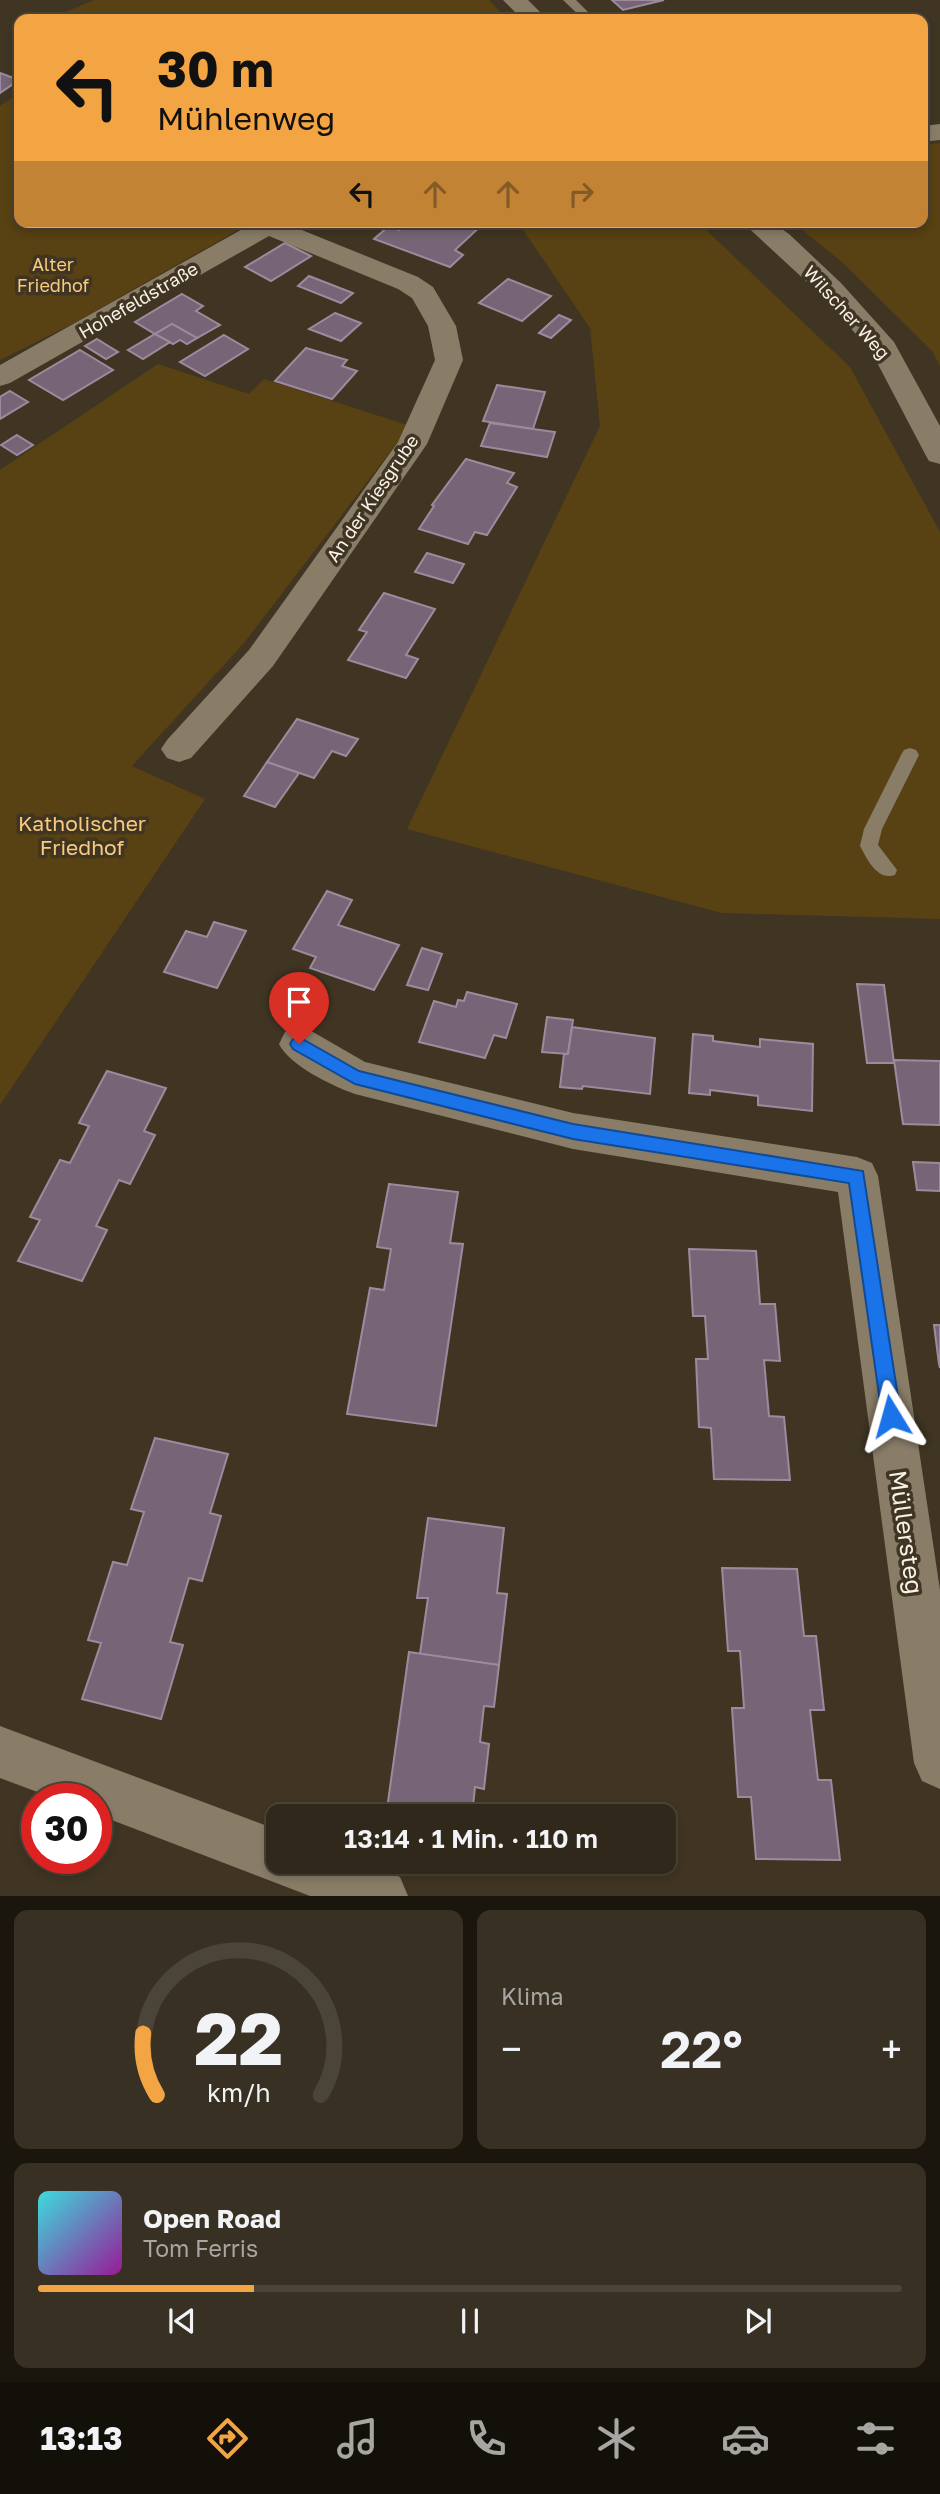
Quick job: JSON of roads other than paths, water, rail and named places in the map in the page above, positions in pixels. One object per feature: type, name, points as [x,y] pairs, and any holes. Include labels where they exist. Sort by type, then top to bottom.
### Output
[{"type":"street","points":[[516,0],[530,14]]},
{"type":"street","name":"Hohefeldstraße","points":[[0,377],[264,228]]},
{"type":"street","name":"An der Kiesgrube","points":[[179,749],[261,658],[412,444],[449,360],[442,326],[423,293],[408,283],[280,228]]},
{"type":"street","name":"Wilscher Weg","points":[[763,228],[831,289],[884,348],[940,454]]},
{"type":"street","name":"Müllersteg","points":[[299,1044],[355,1077],[573,1131],[857,1176],[940,1763]]},
{"type":"street","points":[[0,1752],[266,1852]]},
{"type":"street","points":[[325,1874],[382,1895]]},
{"type":"lane","points":[[569,0],[584,14]]},
{"type":"lane","points":[[888,870],[869,846],[873,829],[910,755]]},
{"type":"park label","name":"Alter Friedhof","points":[[53,274]]},
{"type":"park label","name":"Katholischer Friedhof","points":[[82,835]]}]
